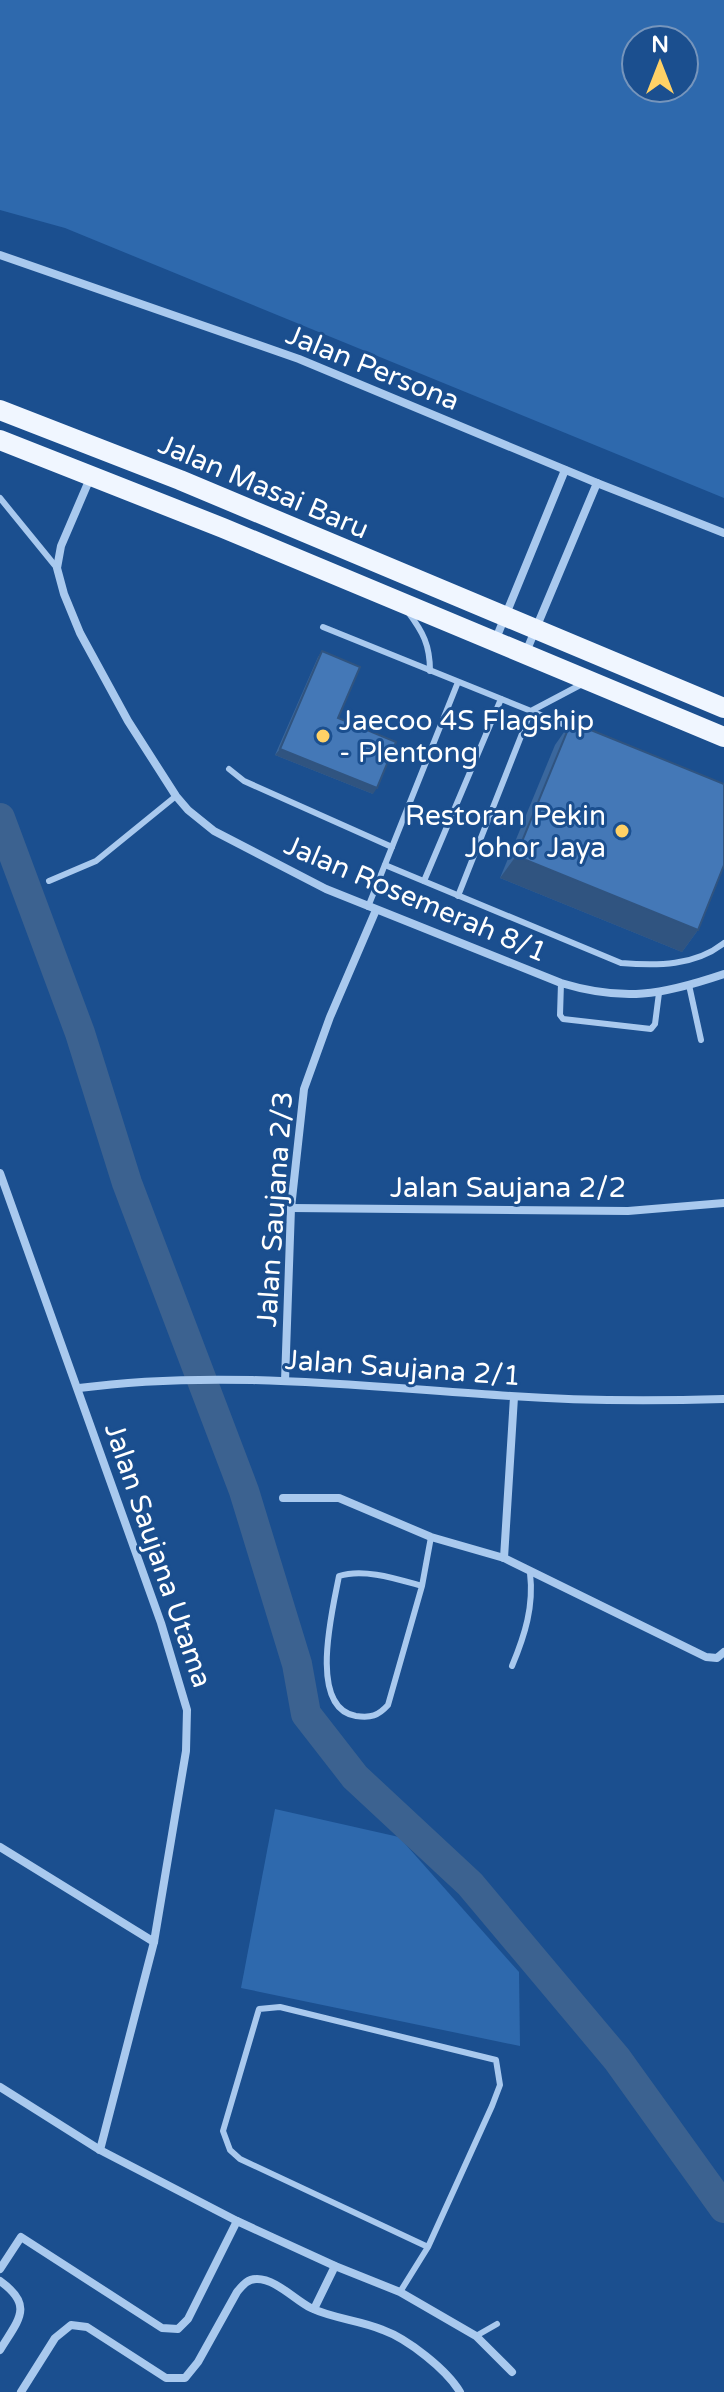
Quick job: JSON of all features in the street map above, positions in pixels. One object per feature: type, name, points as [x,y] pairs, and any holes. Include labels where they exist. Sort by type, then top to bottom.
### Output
[{"type":"main road","name":"Jalan Masai Baru","points":[[0,410],[724,708]]},
{"type":"main road","points":[[76,439],[88,453],[91,475]]},
{"type":"main road","name":"Jalan Masai Baru","points":[[0,440],[400,601],[724,737]]},
{"type":"street","name":"Jalan Persona","points":[[0,255],[299,359],[724,533]]},
{"type":"street","points":[[494,641],[565,470]]},
{"type":"street","points":[[57,568],[61,546],[91,475]]},
{"type":"street","points":[[525,654],[597,483]]},
{"type":"street","name":"Jalan Rosemerah 8/1","points":[[57,568],[80,633],[128,721],[176,796],[214,831],[326,889],[561,983],[592,992],[626,996],[659,993],[724,974]]},
{"type":"street","name":"Jalan Saujana 2/3","points":[[285,1381],[291,1208],[297,1135],[306,1081],[372,908]]},
{"type":"street","name":"Jalan Saujana Utama","points":[[0,1173],[171,1652],[187,1710],[186,1751],[154,1942],[100,2150]]},
{"type":"street","name":"Jalan Saujana 2/2","points":[[291,1208],[628,1211],[724,1203]]},
{"type":"street","name":"Jalan Saujana 2/1","points":[[79,1388],[174,1381],[285,1381],[514,1397],[724,1399]]},
{"type":"street","points":[[504,1558],[514,1397]]},
{"type":"street","points":[[283,1498],[339,1498],[431,1537],[504,1558],[706,1657],[717,1658],[724,1652]]},
{"type":"street","points":[[0,1847],[154,1942]]},
{"type":"street","points":[[0,2087],[100,2150],[237,2221],[400,2292],[476,2336],[512,2372]]},
{"type":"street","points":[[0,2269],[21,2237],[162,2328],[178,2329],[188,2319],[237,2221]]},
{"type":"street","points":[[314,2309],[335,2266]]},
{"type":"street","points":[[21,2392],[55,2338],[71,2325],[87,2327],[166,2378],[185,2378],[198,2362],[237,2292],[245,2282],[255,2279],[269,2281],[314,2309],[383,2329],[401,2338],[451,2379],[460,2392]]},
{"type":"street","points":[[0,2281],[16,2292],[20,2303],[20,2317],[0,2350]]},
{"type":"lane","points":[[0,498],[57,568]]},
{"type":"lane","points":[[400,601],[423,632],[430,652],[430,671]]},
{"type":"lane","points":[[323,627],[586,734]]},
{"type":"lane","points":[[458,896],[531,711],[587,681]]},
{"type":"lane","points":[[372,908],[385,865],[458,682]]},
{"type":"lane","points":[[424,881],[501,699]]},
{"type":"lane","points":[[229,769],[244,781],[392,847]]},
{"type":"lane","points":[[49,881],[96,861],[176,796]]},
{"type":"lane","points":[[385,865],[621,963],[656,966],[691,960],[724,943]]},
{"type":"lane","points":[[561,983],[560,1015],[563,1019],[651,1029],[655,1024],[659,993]]},
{"type":"lane","points":[[689,985],[701,1040]]},
{"type":"lane","points":[[422,1586],[397,1579],[349,1573],[339,1576],[326,1670],[335,1702],[346,1714],[366,1718],[378,1715],[388,1705],[422,1586],[431,1537]]},
{"type":"lane","points":[[512,1666],[530,1615],[530,1573]]},
{"type":"lane","points":[[400,2292],[428,2247],[492,2106],[500,2085],[496,2060],[280,2007],[259,2009],[223,2131],[230,2150],[240,2159],[428,2247]]},
{"type":"lane","points":[[476,2336],[497,2324]]},
{"type":"shaded area","points":[[0,0],[724,0],[724,498],[65,228],[0,210]]},
{"type":"shaded area","points":[[275,1809],[399,1837],[519,1972],[520,2046],[241,1988]]},
{"type":"building","name":"Jaecoo 4S Flagship - Plentong","points":[[322,651],[360,667],[338,718],[396,742],[377,788],[280,749]]},
{"type":"building","name":"Restoran Pekin Johor Jaya","points":[[571,722],[724,784],[724,865],[698,930],[516,856]]},
{"type":"waterway","points":[[0,818],[80,1033],[127,1183],[244,1491],[297,1664],[306,1714],[355,1777],[470,1884],[617,2059],[724,2208]]},
{"type":"place","name":"Jaecoo 4S Flagship - Plentong","points":[[323,736]]},
{"type":"place","name":"Restoran Pekin Johor Jaya","points":[[622,831]]}]
